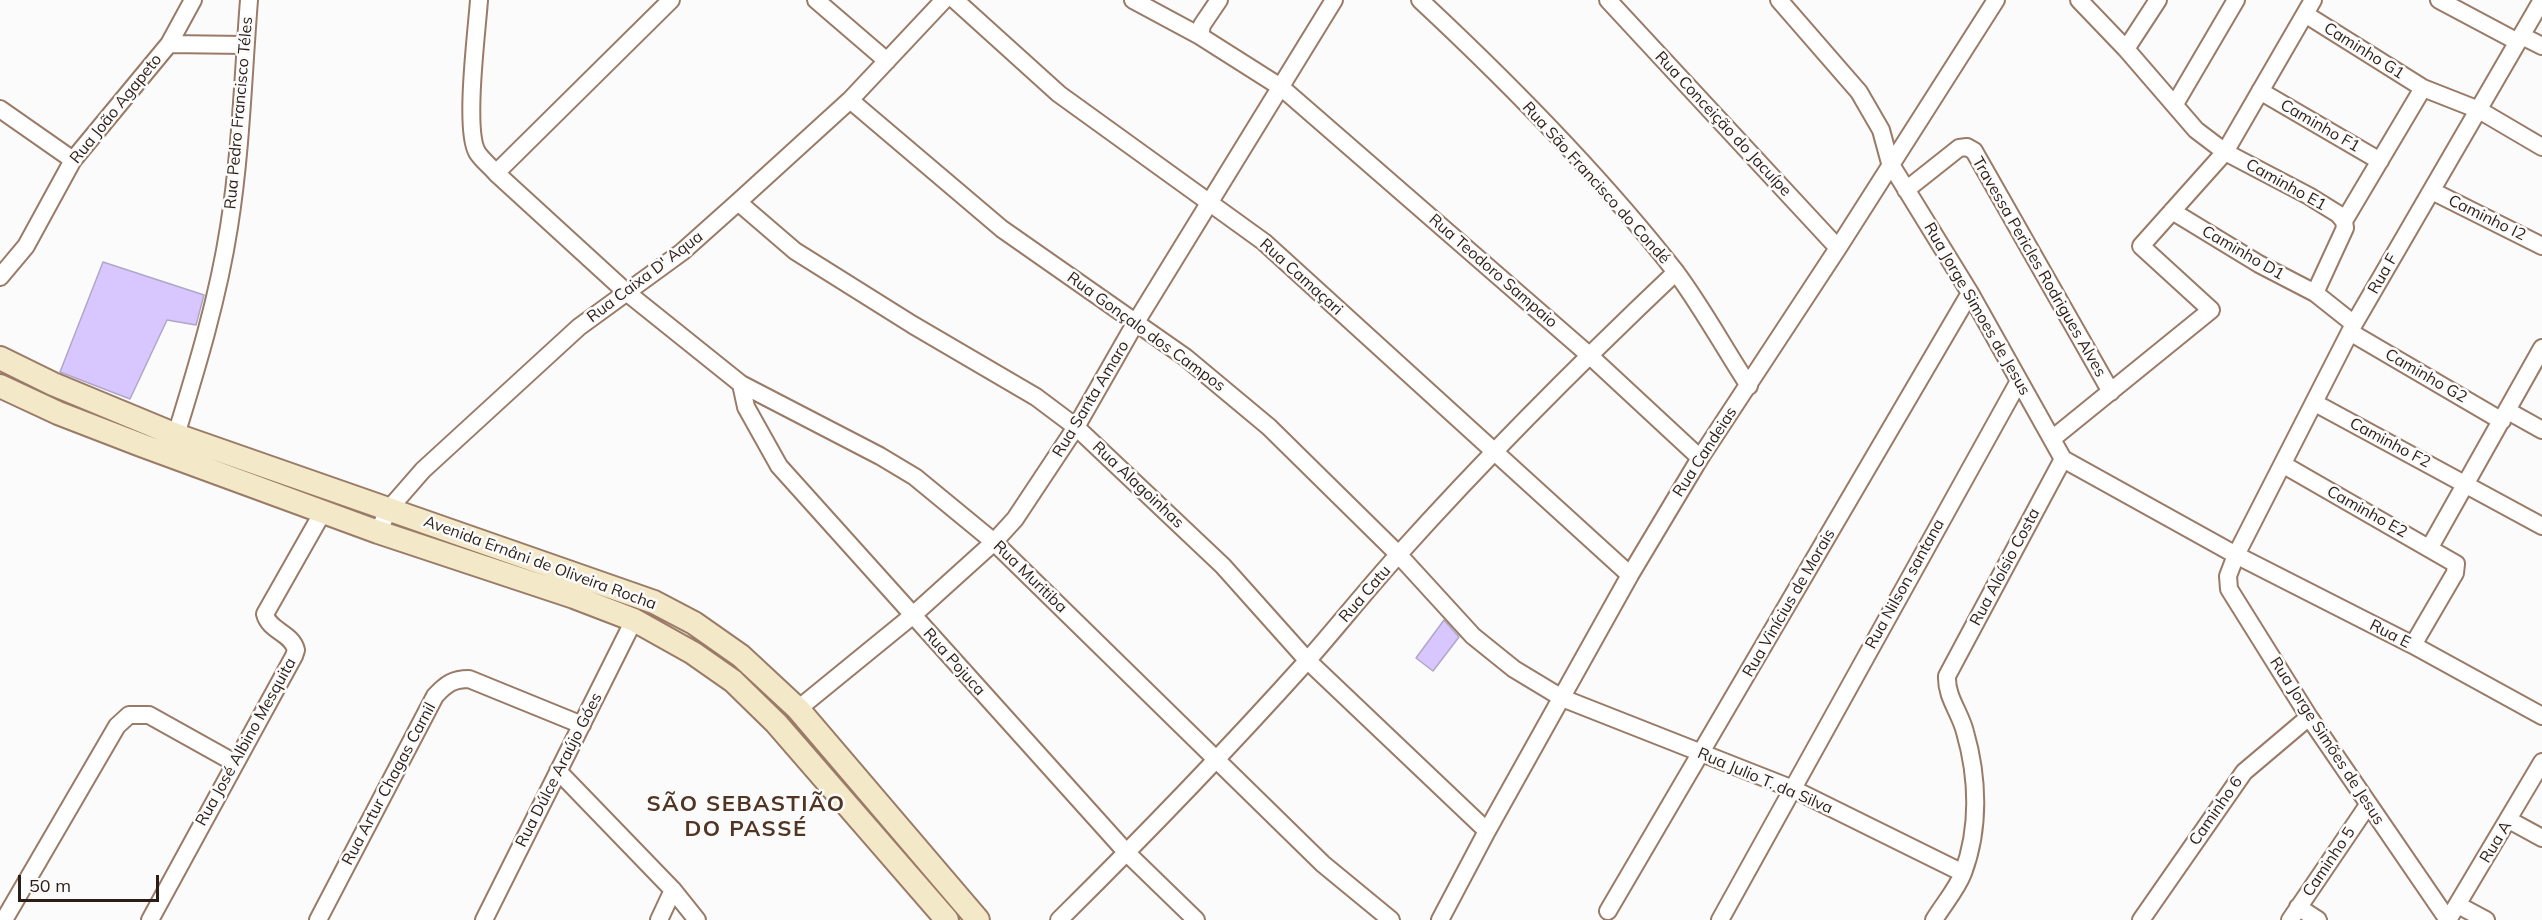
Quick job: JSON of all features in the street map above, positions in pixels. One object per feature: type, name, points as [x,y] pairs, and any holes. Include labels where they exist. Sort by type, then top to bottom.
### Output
[{"type":"main road","name":"Avenida Ernâni de Oliveira Rocha","points":[[0,358],[53,384],[176,435],[654,602],[694,623],[741,656],[798,708],[978,920]]},
{"type":"main road","name":"Avenida Ernâni de Oliveira Rocha","points":[[0,386],[58,413],[141,445],[324,510],[378,532],[634,620],[693,653],[733,681],[776,723],[947,920]]},
{"type":"street","name":"Rua João Agapeto","points":[[0,277],[26,246],[73,160],[170,44],[193,0]]},
{"type":"street","name":"Rua Pedro Francisco Téles","points":[[176,435],[207,334],[229,228],[240,139],[249,0]]},
{"type":"street","name":"Rua Muritiba","points":[[479,0],[472,82],[472,119],[476,151],[496,173],[625,291],[741,384],[880,456],[915,477],[994,542],[1323,864],[1390,920]]},
{"type":"street","points":[[496,173],[671,0]]},
{"type":"street","points":[[816,0],[887,61]]},
{"type":"street","name":"Rua Caixa D' Aqua","points":[[378,532],[388,509],[423,470],[579,327],[625,291],[682,252],[738,202],[850,100],[944,0]]},
{"type":"street","name":"Rua Camaçari","points":[[956,0],[1059,94],[1264,242],[1630,574]]},
{"type":"street","name":"Rua Teodoro Sampaio","points":[[1133,0],[1200,36],[1282,88],[1589,355],[1700,458]]},
{"type":"street","points":[[1200,36],[1202,25],[1219,0]]},
{"type":"street","name":"Rua Santa Amaro","points":[[798,708],[912,616],[994,542],[1015,519],[1076,427],[1136,322],[1334,0]]},
{"type":"street","name":"Rua São Francisco do Condé","points":[[1420,0],[1472,49],[1597,180],[1676,272],[1749,386]]},
{"type":"street","name":"Rua Conceição do Jacuípe","points":[[1608,0],[1838,248]]},
{"type":"street","name":"Rua Jorge Simoes de Jesus","points":[[1779,0],[1859,92],[1881,130],[1890,163],[1970,294],[2063,459]]},
{"type":"street","name":"Rua Candeias","points":[[1440,920],[1486,831],[1630,574],[1700,458],[1749,386],[1996,0]]},
{"type":"street","name":"Caminho E1","points":[[2079,0],[2196,130],[2225,152],[2309,196],[2338,214],[2344,221]]},
{"type":"street","points":[[2126,50],[2158,0]]},
{"type":"street","points":[[2175,104],[2236,0]]},
{"type":"street","points":[[2439,0],[2520,39],[2542,46]]},
{"type":"street","name":"Rua F","points":[[2236,555],[2352,328],[2542,0]]},
{"type":"street","points":[[2052,439],[2211,310],[2141,246],[2225,152],[2309,7]]},
{"type":"street","name":"Caminho G1","points":[[2309,7],[2423,88],[2479,110],[2542,147]]},
{"type":"street","points":[[170,44],[245,45]]},
{"type":"street","points":[[2315,292],[2345,228],[2344,221],[2423,88]]},
{"type":"street","name":"Caminho F1","points":[[2260,91],[2380,160]]},
{"type":"street","name":"Rua Gonçalo dos Campos","points":[[850,100],[1002,229],[1185,357],[1269,427],[1398,554],[1473,636],[1514,669],[1562,698]]},
{"type":"street","points":[[0,109],[73,160]]},
{"type":"street","name":"Travessa Pericles Rodrigues Alves","points":[[1906,190],[1959,148],[1967,147],[1974,151],[2110,392]]},
{"type":"street","name":"Caminho I2","points":[[2432,191],[2542,246]]},
{"type":"street","name":"Rua Alagoinhas","points":[[738,202],[795,251],[913,326],[1036,397],[1076,427],[1223,566],[1307,660],[1486,831]]},
{"type":"street","name":"Caminho D1","points":[[2172,211],[2259,264],[2315,292],[2352,328]]},
{"type":"street","name":"Rua Catu","points":[[1059,920],[1216,758],[1307,660],[1398,554],[1495,452],[1589,355],[1676,272]]},
{"type":"street","name":"Rua Vinícius de Morais","points":[[1608,912],[1970,294]]},
{"type":"street","name":"Caminho G2","points":[[2352,328],[2505,416],[2542,430]]},
{"type":"street","points":[[2430,547],[2542,348]]},
{"type":"street","name":"Rua Nilson santana","points":[[1720,920],[2019,381]]},
{"type":"street","name":"Rua Pojuca","points":[[741,384],[746,407],[779,466],[1126,853],[1196,920]]},
{"type":"street","name":"Caminho F2","points":[[2315,403],[2542,526]]},
{"type":"street","points":[[2063,459],[2236,555]]},
{"type":"street","name":"Rua Aloísio Costa","points":[[1963,873],[1976,801],[1975,782],[1973,762],[1964,728],[1950,695],[1947,676],[2063,459]]},
{"type":"street","name":"Caminho E2","points":[[2284,465],[2456,564],[2455,573],[2413,645]]},
{"type":"street","name":"Rua José Albino Mesquita","points":[[150,920],[296,650],[292,640],[266,620],[266,609],[324,510]]},
{"type":"street","name":"Rua E","points":[[2236,555],[2413,645],[2542,716]]},
{"type":"street","name":"Rua Jorge Simões de Jesus","points":[[2236,555],[2228,576],[2229,589],[2309,717],[2448,920]]},
{"type":"street","name":"Rua Dúlce Araújo Góes","points":[[484,920],[634,620]]},
{"type":"street","name":"Rua Artur Chagas Carnil","points":[[318,920],[435,696],[445,685],[457,679],[469,679],[582,725]]},
{"type":"street","name":"Rua Julio T. da Silva","points":[[1562,698],[1793,789],[1963,873]]},
{"type":"street","points":[[4,920],[117,726],[129,715],[149,716],[235,763]]},
{"type":"street","name":"Caminho 6","points":[[2141,920],[2244,772],[2309,717]]},
{"type":"street","name":"Rua A","points":[[2448,920],[2510,820],[2542,763]]},
{"type":"street","points":[[558,771],[673,890],[697,920]]},
{"type":"street","name":"Caminho 5","points":[[2294,914],[2368,805]]},
{"type":"street","points":[[2510,820],[2542,838]]},
{"type":"street","points":[[1934,920],[1963,873]]},
{"type":"street","points":[[658,920],[673,890]]},
{"type":"street","points":[[2458,905],[2486,920]]},
{"type":"street","points":[[2294,914],[2318,920]]},
{"type":"building","points":[[103,262],[204,295],[196,325],[167,320],[130,399],[60,372]]},
{"type":"building","points":[[1444,620],[1459,637],[1433,671],[1416,658]]},
{"type":"district","name":"SÃO SEBASTIÃO DO PASSÉ","points":[[746,816]]}]
